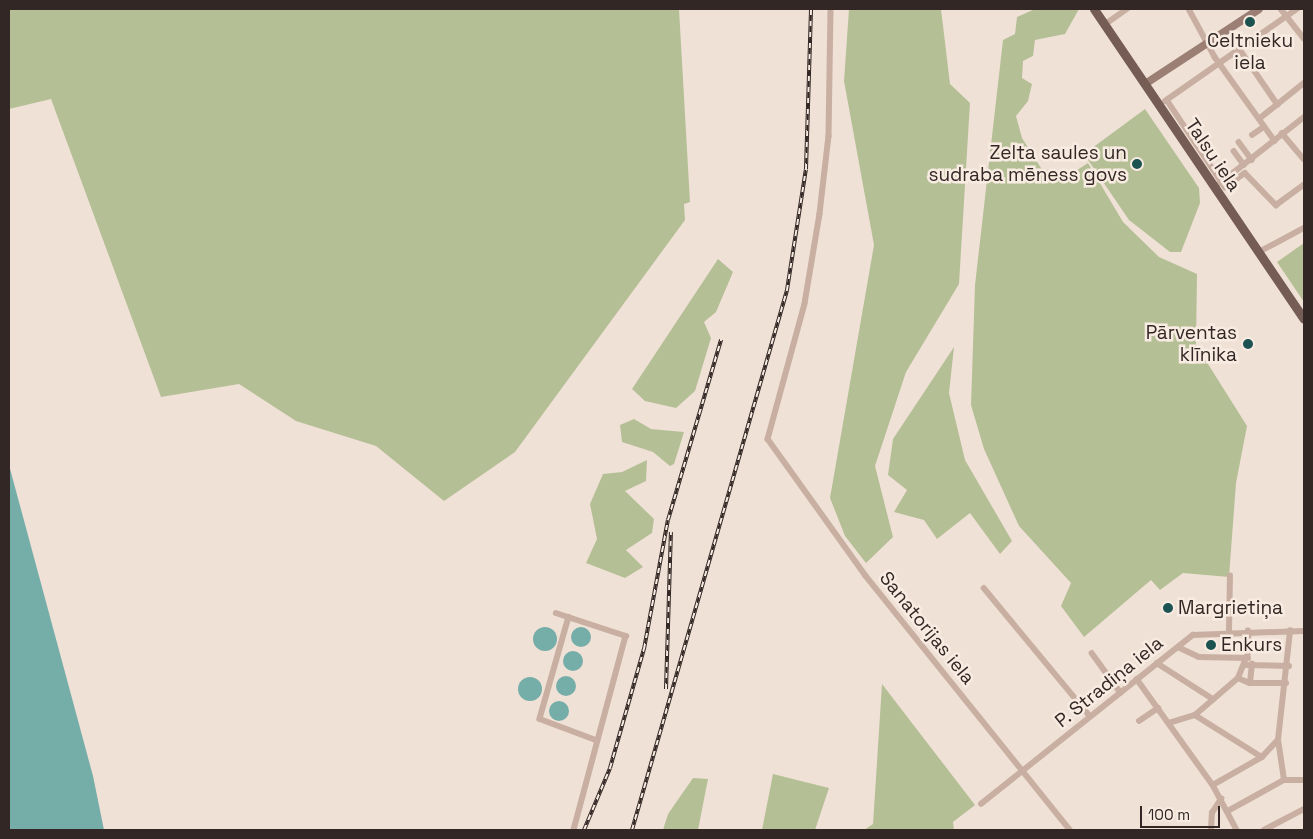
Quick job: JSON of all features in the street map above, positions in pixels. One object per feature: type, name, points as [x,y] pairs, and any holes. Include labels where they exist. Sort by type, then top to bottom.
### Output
[{"type":"main road","name":"Talsu iela","points":[[1094,9],[1145,84],[1163,103],[1218,184],[1259,252],[1304,319]]},
{"type":"street","name":"Sanatorijas iela","points":[[831,9],[829,136],[820,214],[806,304],[768,439],[866,576],[1070,830]]},
{"type":"street","points":[[1104,25],[1127,9]]},
{"type":"street","points":[[1189,9],[1206,44],[1264,127],[1276,141]]},
{"type":"street","points":[[1145,84],[1258,9]]},
{"type":"street","points":[[1281,9],[1288,15],[1304,38]]},
{"type":"street","points":[[1278,105],[1241,51],[1242,45],[1297,9]]},
{"type":"street","points":[[1163,103],[1241,51]]},
{"type":"street","points":[[1259,119],[1304,83]]},
{"type":"street","points":[[1218,184],[1244,169],[1252,160],[1276,141],[1282,133],[1304,117]]},
{"type":"street","points":[[1252,135],[1264,127]]},
{"type":"street","points":[[1282,133],[1304,159]]},
{"type":"street","points":[[1240,142],[1252,160]]},
{"type":"street","points":[[1234,151],[1244,169],[1276,205],[1304,186]]},
{"type":"street","points":[[1259,252],[1304,228]]},
{"type":"street","points":[[1229,631],[1230,576]]},
{"type":"street","points":[[984,588],[1090,716]]},
{"type":"street","points":[[556,613],[626,636],[596,740],[574,830]]},
{"type":"street","points":[[569,617],[540,719],[596,740]]},
{"type":"street","points":[[1248,631],[1250,682]]},
{"type":"street","points":[[1284,780],[1278,740],[1289,666],[1290,631]]},
{"type":"street","name":"P. Stradiņa iela","points":[[981,804],[1157,663],[1200,632],[1304,631]]},
{"type":"street","points":[[1178,647],[1199,657],[1248,658]]},
{"type":"street","points":[[1092,653],[1121,693]]},
{"type":"street","points":[[1157,663],[1213,699]]},
{"type":"street","points":[[1248,665],[1289,666]]},
{"type":"street","points":[[1169,723],[1195,715],[1238,678],[1248,665]]},
{"type":"street","points":[[1238,678],[1250,682],[1286,683]]},
{"type":"street","points":[[1138,680],[1213,785],[1237,830]]},
{"type":"street","points":[[1139,721],[1158,708]]},
{"type":"street","points":[[1195,715],[1262,757]]},
{"type":"street","points":[[1213,785],[1262,757],[1278,740]]},
{"type":"street","points":[[1228,811],[1284,780],[1304,780]]},
{"type":"street","points":[[1211,830],[1212,813],[1221,799]]},
{"type":"street","points":[[1264,830],[1304,809]]},
{"type":"green space","points":[[9,9],[679,9],[690,202],[684,204],[685,220],[515,452],[444,501],[376,446],[296,421],[239,384],[161,397],[51,99],[9,109]]},
{"type":"green space","points":[[849,9],[941,9],[950,84],[970,103],[959,284],[906,372],[875,466],[893,537],[866,563],[845,536],[830,498],[874,245],[844,81]]},
{"type":"green space","points":[[1035,9],[1079,9],[1065,34],[1035,40],[1033,56],[1023,61],[1022,78],[1032,84],[1028,101],[1016,116],[1022,138],[1041,168],[1065,178],[1088,163],[1123,222],[1159,257],[1197,274],[1196,345],[1247,426],[1236,483],[1229,577],[1183,573],[1160,590],[1151,580],[1084,637],[1061,606],[1071,583],[1019,526],[984,449],[971,405],[975,285],[1003,40],[1015,34],[1017,17]]},
{"type":"green space","points":[[1145,109],[1199,188],[1200,203],[1181,252],[1170,252],[1129,220],[1084,154]]},
{"type":"green space","points":[[1304,243],[1304,302],[1277,262]]},
{"type":"green space","points":[[718,259],[733,272],[716,312],[704,322],[711,338],[695,391],[676,408],[645,401],[632,389]]},
{"type":"green space","points":[[954,347],[949,393],[965,460],[1012,541],[1000,554],[970,513],[937,539],[924,520],[894,512],[907,490],[888,475],[893,439]]},
{"type":"green space","points":[[634,419],[651,429],[684,432],[674,464],[670,466],[653,452],[622,442],[620,425]]},
{"type":"green space","points":[[647,460],[646,481],[625,491],[654,519],[652,533],[626,550],[643,567],[625,578],[586,563],[597,539],[590,504],[603,474],[622,472]]},
{"type":"green space","points":[[882,684],[975,805],[953,822],[954,830],[864,830],[873,824]]},
{"type":"green space","points":[[773,774],[829,788],[815,830],[762,830]]},
{"type":"green space","points":[[693,778],[708,779],[698,830],[663,830],[668,814]]},
{"type":"water","points":[[9,465],[93,776],[104,830],[9,830]]},
{"type":"water","points":[[545,627],[553,631],[557,639],[553,647],[545,651],[537,647],[533,639],[537,631]]},
{"type":"water","points":[[577,627],[585,627],[591,633],[591,641],[585,647],[577,647],[571,641],[571,633]]},
{"type":"water","points":[[569,651],[577,651],[583,657],[583,665],[577,671],[569,671],[563,665],[563,657]]},
{"type":"water","points":[[562,676],[570,676],[576,682],[576,690],[570,696],[562,696],[556,690],[556,682]]},
{"type":"water","points":[[530,677],[538,681],[542,689],[538,697],[530,701],[522,697],[518,689],[522,681]]},
{"type":"water","points":[[555,701],[563,701],[569,707],[569,715],[563,721],[555,721],[549,715],[549,707]]},
{"type":"railway","points":[[632,830],[787,290],[806,169],[811,9]]},
{"type":"railway","points":[[584,830],[610,768],[644,649],[668,520],[721,340]]},
{"type":"railway","points":[[666,689],[671,532]]},
{"type":"place","name":"Celtnieku iela","points":[[1250,22]]},
{"type":"place","name":"Zelta saules un sudraba mēness govs","points":[[1137,164]]},
{"type":"place","name":"Pārventas klīnika","points":[[1248,344]]},
{"type":"place","name":"Margrietiņa","points":[[1168,608]]},
{"type":"place","name":"Enkurs","points":[[1211,645]]}]
